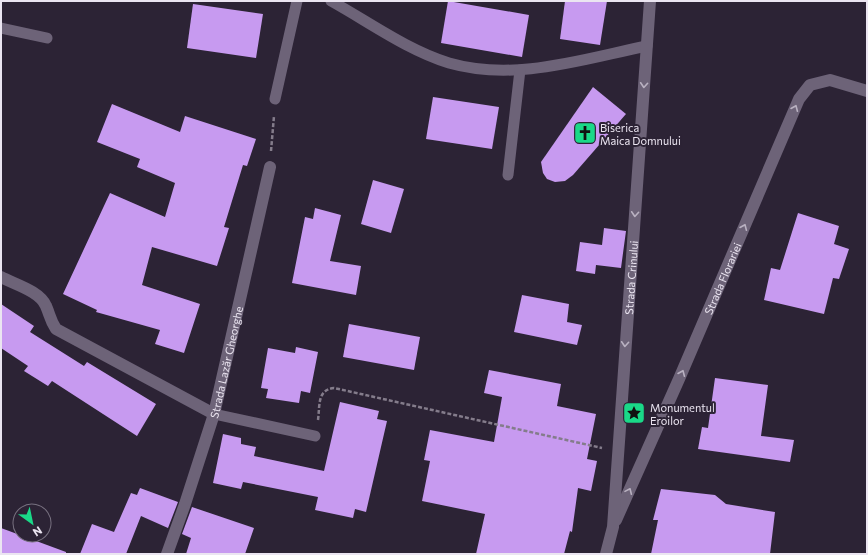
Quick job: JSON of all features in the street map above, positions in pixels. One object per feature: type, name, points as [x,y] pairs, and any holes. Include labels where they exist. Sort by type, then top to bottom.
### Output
[{"type":"street","name":"Strada Crinului","points":[[606,554],[613,527],[650,1]]},
{"type":"street","name":"Strada Florariei","points":[[613,527],[679,379],[799,99],[810,85],[830,80],[867,91]]},
{"type":"street","name":"Strada Lazăr Gheorghe","points":[[167,554],[214,414],[270,167]]},
{"type":"street","points":[[1,277],[40,297],[46,305],[49,318],[56,329],[214,414]]},
{"type":"lane","points":[[275,99],[298,1]]},
{"type":"lane","points":[[331,1],[418,50],[450,63],[482,68],[520,70],[554,66],[647,46]]},
{"type":"lane","points":[[1,28],[47,38]]},
{"type":"lane","points":[[508,175],[520,70]]},
{"type":"lane","points":[[214,414],[315,436]]},
{"type":"path","points":[[270,167],[275,99]]},
{"type":"path","points":[[315,436],[322,393],[327,388],[334,388],[618,452]]},
{"type":"building","points":[[448,1],[529,15],[522,57],[441,43]]},
{"type":"building","points":[[565,1],[607,1],[600,45],[560,39]]},
{"type":"building","points":[[193,4],[263,14],[256,58],[187,48]]},
{"type":"building","name":"Biserica Maica Domnului","points":[[593,87],[626,114],[573,175],[565,181],[555,182],[547,179],[543,173],[541,162]]},
{"type":"building","points":[[433,97],[499,107],[492,149],[426,139]]},
{"type":"building","points":[[112,104],[180,132],[185,116],[256,139],[247,166],[243,165],[224,227],[229,228],[217,266],[152,247],[142,285],[200,304],[184,353],[155,344],[160,330],[96,312],[97,310],[63,294],[110,193],[165,217],[175,183],[137,167],[140,159],[97,142]]},
{"type":"building","points":[[373,180],[404,189],[391,233],[361,224]]},
{"type":"building","points":[[315,208],[341,215],[330,261],[361,266],[356,295],[292,283],[305,217],[313,219]]},
{"type":"building","points":[[798,213],[839,226],[834,244],[849,249],[839,279],[833,278],[824,314],[764,300],[771,268],[780,270]]},
{"type":"building","points":[[604,228],[626,231],[621,268],[596,265],[595,274],[576,271],[580,242],[602,245]]},
{"type":"building","points":[[522,295],[569,304],[567,322],[582,325],[577,345],[514,332]]},
{"type":"building","points":[[1,304],[34,326],[30,332],[84,366],[87,362],[156,404],[137,436],[52,381],[48,386],[24,371],[28,366],[1,348]]},
{"type":"building","points":[[349,324],[420,337],[414,370],[343,357]]},
{"type":"building","points":[[296,347],[318,352],[310,393],[301,391],[299,403],[266,398],[268,389],[261,388],[268,348],[295,353]]},
{"type":"building","points":[[489,370],[561,384],[557,406],[596,414],[587,459],[597,461],[591,491],[578,488],[572,532],[570,531],[564,554],[476,554],[485,514],[422,501],[430,461],[424,460],[430,430],[494,442],[502,397],[484,393]]},
{"type":"building","points":[[715,378],[768,385],[761,436],[794,440],[790,462],[698,449],[702,427],[708,428]]},
{"type":"building","points":[[340,402],[379,411],[377,419],[387,421],[366,512],[355,509],[353,518],[315,510],[318,497],[243,482],[241,489],[213,483],[223,434],[241,438],[241,444],[256,447],[254,456],[324,471]]},
{"type":"building","points":[[140,488],[178,502],[168,528],[141,516],[126,554],[80,554],[92,524],[114,532],[131,493],[137,495]]},
{"type":"building","points":[[661,489],[715,495],[726,504],[775,512],[770,554],[651,554],[658,520],[653,520]]},
{"type":"building","points":[[192,507],[254,528],[245,554],[186,554],[191,538],[182,534]]},
{"type":"building","points":[[1,528],[12,532],[12,543],[42,543],[66,552],[66,554],[1,554]]},
{"type":"place","name":"Biserica Maica Domnului","points":[[585,133]]},
{"type":"place","name":"Monumentul Eroilor","points":[[634,413]]}]
